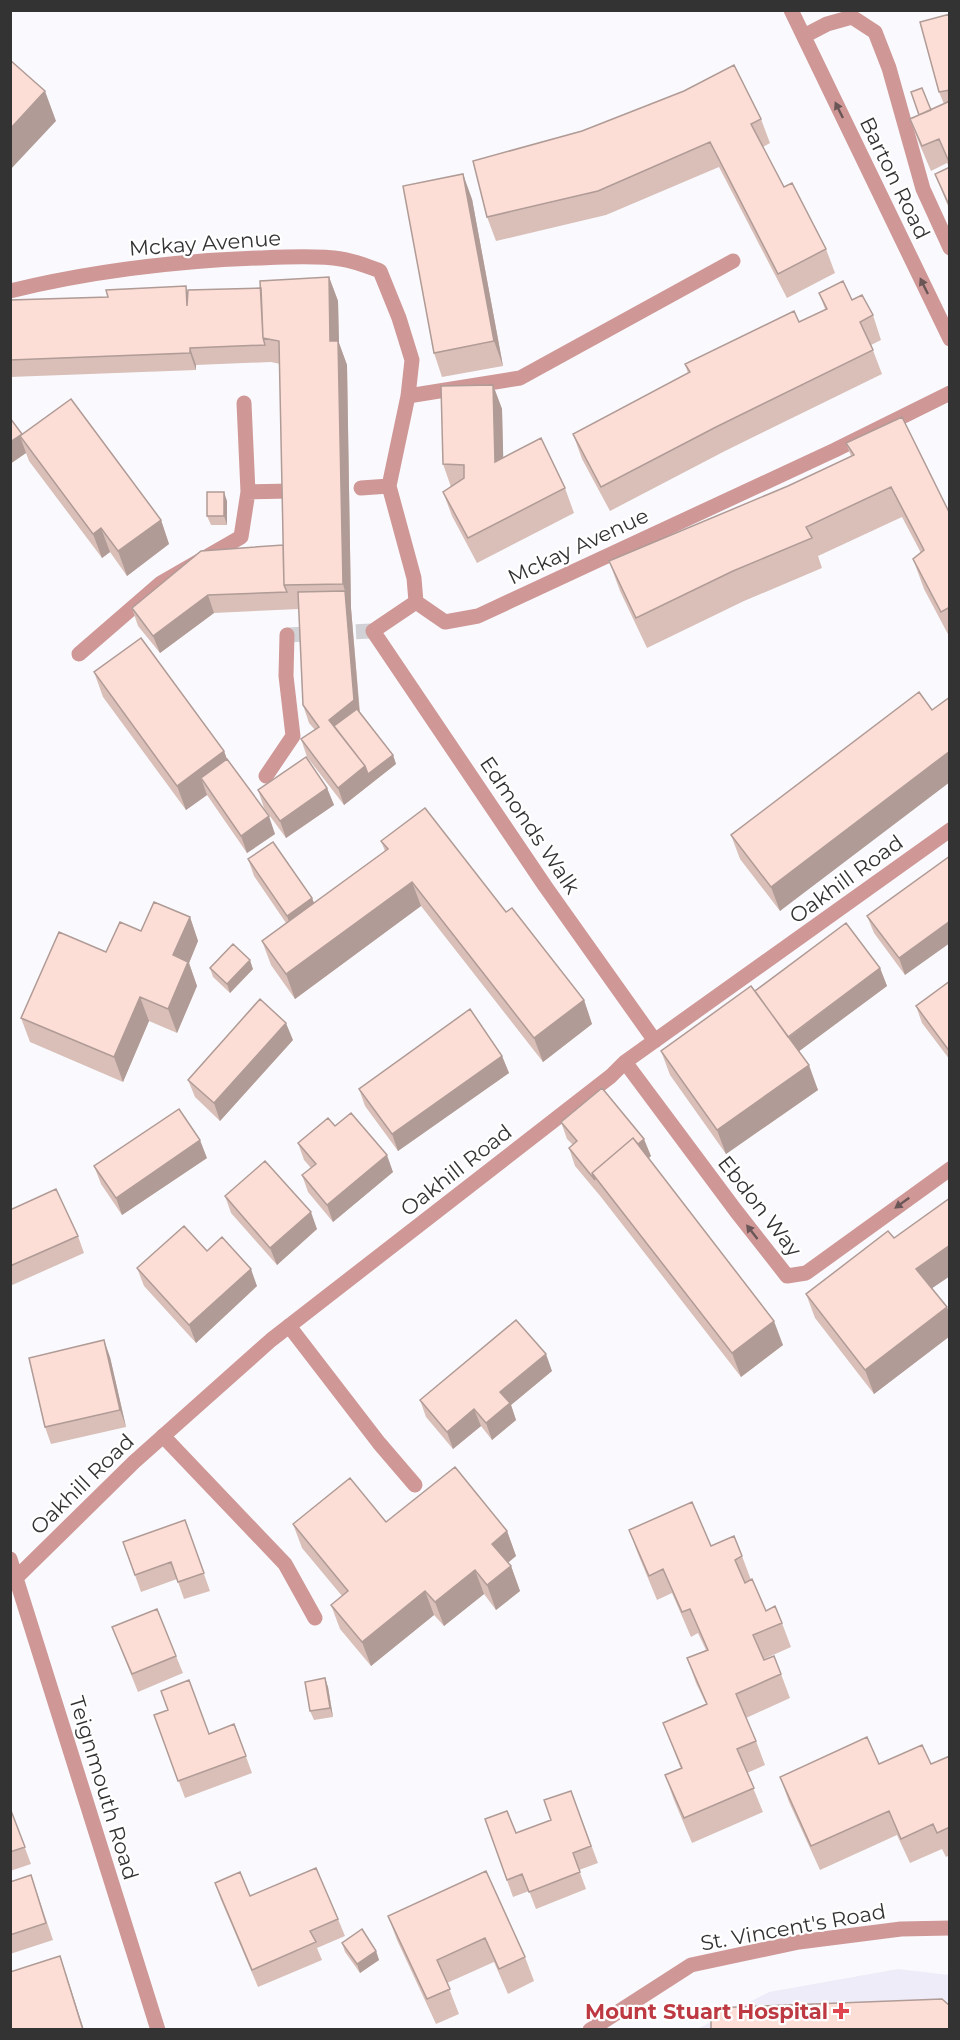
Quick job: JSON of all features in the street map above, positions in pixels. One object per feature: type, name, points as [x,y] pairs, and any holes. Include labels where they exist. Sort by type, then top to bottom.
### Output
[{"type":"street","name":"Barton Road","points":[[791,10],[950,339]]},
{"type":"street","name":"Barton Road","points":[[804,36],[828,24],[852,17],[875,32],[889,68],[923,189],[950,248]]},
{"type":"street","name":"Mckay Avenue","points":[[10,291],[61,279],[206,260],[276,257],[339,258],[380,271],[399,318],[412,360],[408,396],[388,486],[414,578],[416,602],[445,622],[478,616],[835,450],[950,393]]},
{"type":"street","points":[[408,396],[519,378],[733,261]]},
{"type":"street","points":[[80,654],[160,583],[241,537],[248,492],[244,403]]},
{"type":"street","points":[[361,488],[388,486]]},
{"type":"street","points":[[248,492],[291,491]]},
{"type":"street","name":"Edmonds Walk","points":[[416,602],[373,631],[545,885],[655,1041]]},
{"type":"street","points":[[266,776],[293,736],[286,676],[287,635]]},
{"type":"street","name":"Oakhill Road","points":[[16,1578],[134,1461],[271,1340],[611,1076],[625,1062],[950,830]]},
{"type":"street","name":"Ebdon Way","points":[[625,1062],[787,1276],[806,1273],[950,1169]]},
{"type":"street","points":[[289,1326],[379,1443],[415,1485]]},
{"type":"street","points":[[163,1436],[285,1564],[315,1618]]},
{"type":"street","name":"Teignmouth Road","points":[[10,1559],[158,2030]]},
{"type":"street","name":"St. Vincent's Road","points":[[590,2030],[691,1965],[799,1942],[901,1929],[950,1928]]},
{"type":"shaded area","name":"Mount Stuart Hospital","points":[[898,1969],[949,1975],[949,2029],[695,2030],[769,1992]]},
{"type":"building","points":[[950,14],[950,90],[939,92],[920,22]]},
{"type":"building","points":[[10,60],[45,91],[10,129]]},
{"type":"building","points":[[734,65],[761,119],[751,124],[784,187],[792,183],[826,249],[778,274],[710,142],[598,191],[487,217],[473,161],[582,131],[684,91]]},
{"type":"building","points":[[922,88],[931,110],[919,115],[911,92]]},
{"type":"building","points":[[950,101],[950,164],[939,139],[922,146],[910,119]]},
{"type":"building","points":[[950,167],[950,207],[935,174]]},
{"type":"building","points":[[463,174],[494,341],[434,353],[403,186]]},
{"type":"building","points":[[329,277],[330,341],[338,341],[343,584],[284,585],[279,341],[263,338],[260,281]]},
{"type":"building","points":[[843,281],[852,300],[862,295],[873,315],[860,322],[873,350],[716,427],[601,487],[573,434],[690,372],[685,364],[794,311],[799,322],[827,309],[819,293]]},
{"type":"building","points":[[186,286],[187,306],[188,290],[261,288],[265,345],[190,348],[190,353],[10,360],[10,300],[108,297],[106,290]]},
{"type":"building","points":[[493,385],[495,462],[541,438],[565,488],[468,538],[443,492],[464,478],[464,465],[443,464],[441,386]]},
{"type":"building","points":[[71,399],[161,520],[118,551],[101,528],[93,534],[20,436]]},
{"type":"building","points":[[902,417],[950,514],[950,607],[941,612],[913,559],[924,550],[891,487],[806,527],[812,538],[733,571],[636,618],[609,561],[788,486],[854,455],[846,443]]},
{"type":"building","points":[[10,418],[22,434],[10,442]]},
{"type":"building","points":[[207,492],[224,492],[224,516],[207,516]]},
{"type":"building","points":[[283,545],[284,585],[287,592],[208,595],[153,636],[132,608],[201,551]]},
{"type":"building","points":[[345,591],[354,700],[329,720],[365,766],[338,788],[301,739],[319,727],[303,705],[298,592]]},
{"type":"building","points":[[141,638],[224,751],[177,786],[94,672]]},
{"type":"building","points":[[919,692],[932,710],[950,697],[950,751],[771,887],[731,835]]},
{"type":"building","points":[[357,709],[393,755],[368,774],[365,766],[334,726]]},
{"type":"building","points":[[306,757],[327,788],[280,821],[258,790]]},
{"type":"building","points":[[227,759],[269,816],[241,836],[201,778]]},
{"type":"building","points":[[425,808],[506,912],[512,908],[584,1000],[534,1038],[412,882],[286,974],[262,941],[388,849],[381,841]]},
{"type":"building","points":[[273,842],[312,898],[287,916],[248,859]]},
{"type":"building","points":[[950,856],[950,921],[899,958],[867,916]]},
{"type":"building","points":[[154,902],[190,917],[173,955],[188,962],[168,1009],[140,997],[114,1057],[21,1018],[59,932],[106,952],[120,922],[141,931]]},
{"type":"building","points":[[846,923],[880,968],[788,1037],[755,991]]},
{"type":"building","points":[[233,944],[250,960],[227,984],[210,968]]},
{"type":"building","points":[[950,981],[950,1052],[916,1006]]},
{"type":"building","points":[[751,986],[809,1065],[717,1130],[661,1051]]},
{"type":"building","points":[[260,999],[286,1023],[214,1103],[188,1080]]},
{"type":"building","points":[[470,1009],[502,1056],[392,1134],[359,1089]]},
{"type":"building","points":[[602,1088],[644,1139],[638,1144],[633,1138],[592,1173],[595,1180],[569,1148],[577,1141],[561,1122]]},
{"type":"building","points":[[179,1109],[200,1140],[116,1198],[94,1166]]},
{"type":"building","points":[[351,1113],[387,1155],[327,1205],[302,1175],[316,1164],[298,1143],[328,1118],[335,1126]]},
{"type":"building","points":[[633,1138],[774,1321],[732,1353],[592,1173]]},
{"type":"building","points":[[265,1161],[311,1212],[270,1248],[225,1196]]},
{"type":"building","points":[[56,1189],[78,1236],[10,1266],[10,1210]]},
{"type":"building","points":[[950,1198],[950,1245],[916,1269],[947,1307],[865,1370],[806,1294],[888,1231],[894,1238]]},
{"type":"building","points":[[184,1226],[207,1251],[222,1237],[251,1269],[189,1325],[137,1268]]},
{"type":"building","points":[[516,1320],[546,1354],[500,1392],[510,1403],[486,1423],[474,1409],[447,1432],[420,1400]]},
{"type":"building","points":[[104,1340],[120,1410],[45,1427],[29,1358]]},
{"type":"building","points":[[455,1467],[507,1531],[492,1544],[511,1566],[487,1585],[475,1570],[435,1602],[425,1591],[362,1642],[331,1605],[348,1591],[293,1524],[350,1478],[386,1522]]},
{"type":"building","points":[[692,1502],[711,1546],[734,1536],[742,1556],[735,1560],[745,1583],[752,1579],[766,1611],[775,1606],[782,1623],[753,1635],[764,1660],[774,1656],[781,1674],[736,1694],[756,1741],[737,1749],[754,1788],[684,1818],[665,1775],[682,1768],[663,1723],[707,1704],[687,1658],[708,1650],[690,1609],[682,1612],[663,1569],[649,1576],[629,1530]]},
{"type":"building","points":[[185,1520],[204,1573],[178,1582],[171,1562],[135,1575],[123,1542]]},
{"type":"building","points":[[157,1609],[176,1656],[132,1674],[112,1627]]},
{"type":"building","points":[[325,1678],[330,1708],[310,1711],[305,1682]]},
{"type":"building","points":[[189,1680],[209,1734],[234,1724],[246,1756],[178,1781],[154,1715],[168,1710],[161,1691]]},
{"type":"building","points":[[867,1737],[879,1764],[922,1745],[931,1764],[950,1756],[950,1827],[937,1833],[933,1824],[901,1839],[889,1811],[811,1846],[780,1777]]},
{"type":"building","points":[[571,1791],[591,1846],[573,1853],[580,1872],[529,1892],[522,1874],[507,1880],[485,1819],[507,1811],[516,1833],[551,1820],[544,1800]]},
{"type":"building","points":[[10,1808],[25,1847],[10,1852]]},
{"type":"building","points":[[316,1868],[338,1919],[310,1931],[316,1942],[252,1970],[215,1883],[240,1872],[250,1896]]},
{"type":"building","points":[[486,1871],[525,1957],[499,1969],[485,1938],[437,1960],[450,1989],[427,1999],[388,1916]]},
{"type":"building","points":[[31,1875],[46,1923],[10,1935],[10,1882]]},
{"type":"building","points":[[362,1929],[376,1951],[357,1964],[342,1943]]},
{"type":"building","points":[[60,1956],[83,2030],[11,2030],[10,1972]]},
{"type":"building","points":[[942,1999],[950,2006],[950,2030],[711,2030],[711,2008]]},
{"type":"tunnel","points":[[287,635],[373,631]]},
{"type":"place","name":"Mount Stuart Hospital","points":[[841,2011]]}]
